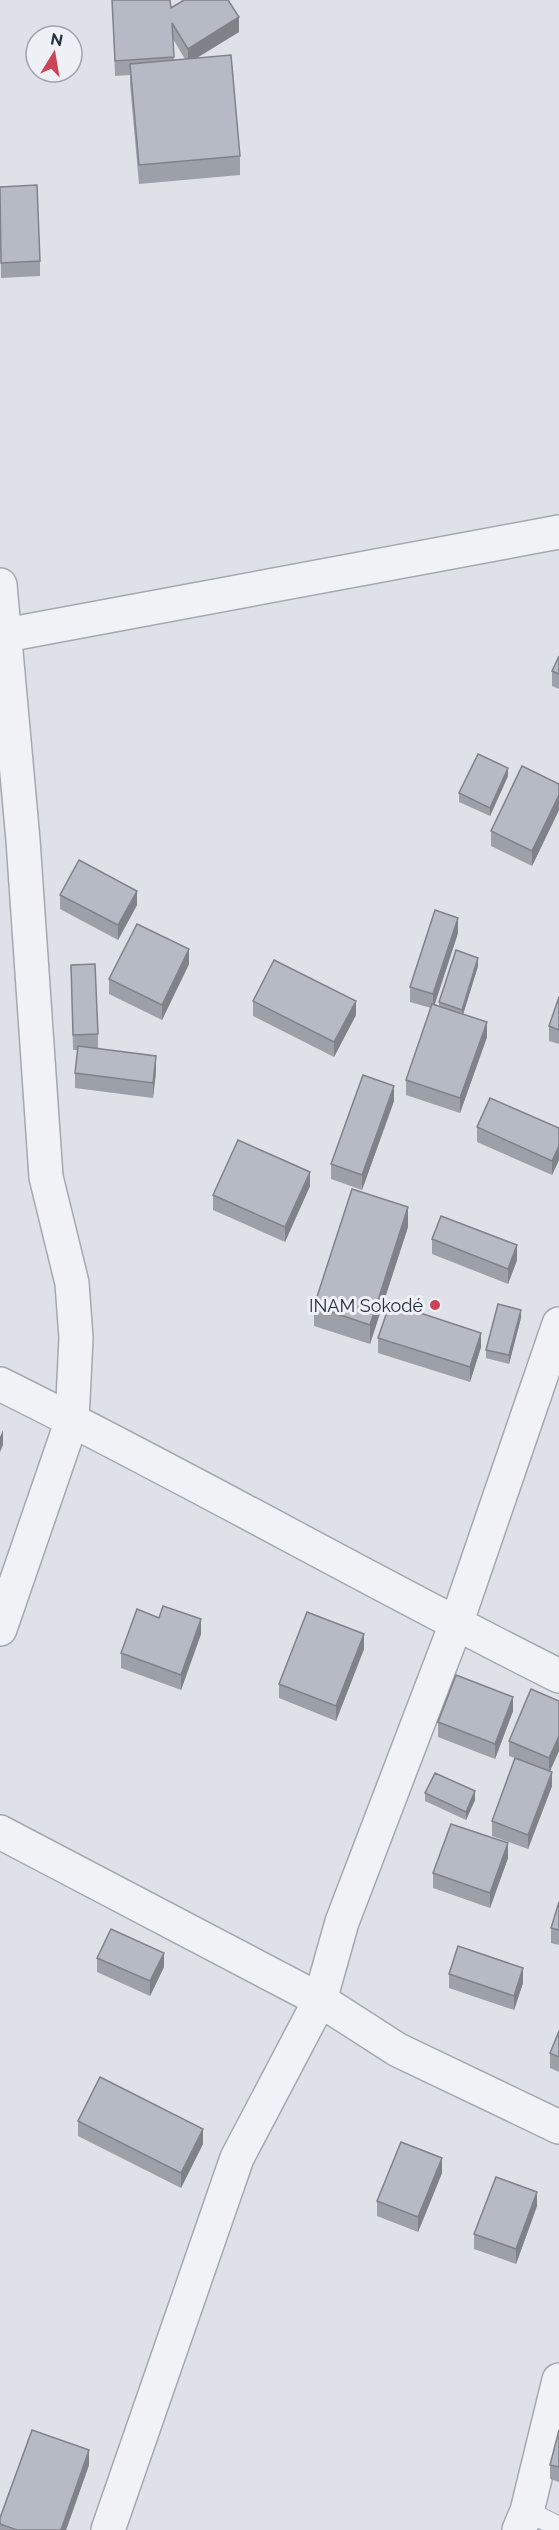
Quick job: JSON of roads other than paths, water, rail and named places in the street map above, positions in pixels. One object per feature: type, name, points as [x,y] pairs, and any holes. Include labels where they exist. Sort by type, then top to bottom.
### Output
[{"type":"street","points":[[3,638],[559,532]]},
{"type":"street","points":[[0,585],[37,1018],[46,1177],[72,1283],[76,1338],[72,1420],[0,1629]]},
{"type":"street","points":[[108,2530],[237,2158],[320,2000],[342,1922],[456,1624],[559,1324]]},
{"type":"street","points":[[0,1384],[559,1676]]},
{"type":"street","points":[[0,1832],[320,2000],[398,2050],[559,2127]]},
{"type":"street","points":[[523,2521],[559,2380]]},
{"type":"lane","points":[[523,2521],[559,2527]]},
{"type":"place","name":"INAM Sokodé","points":[[435,1305]]}]
